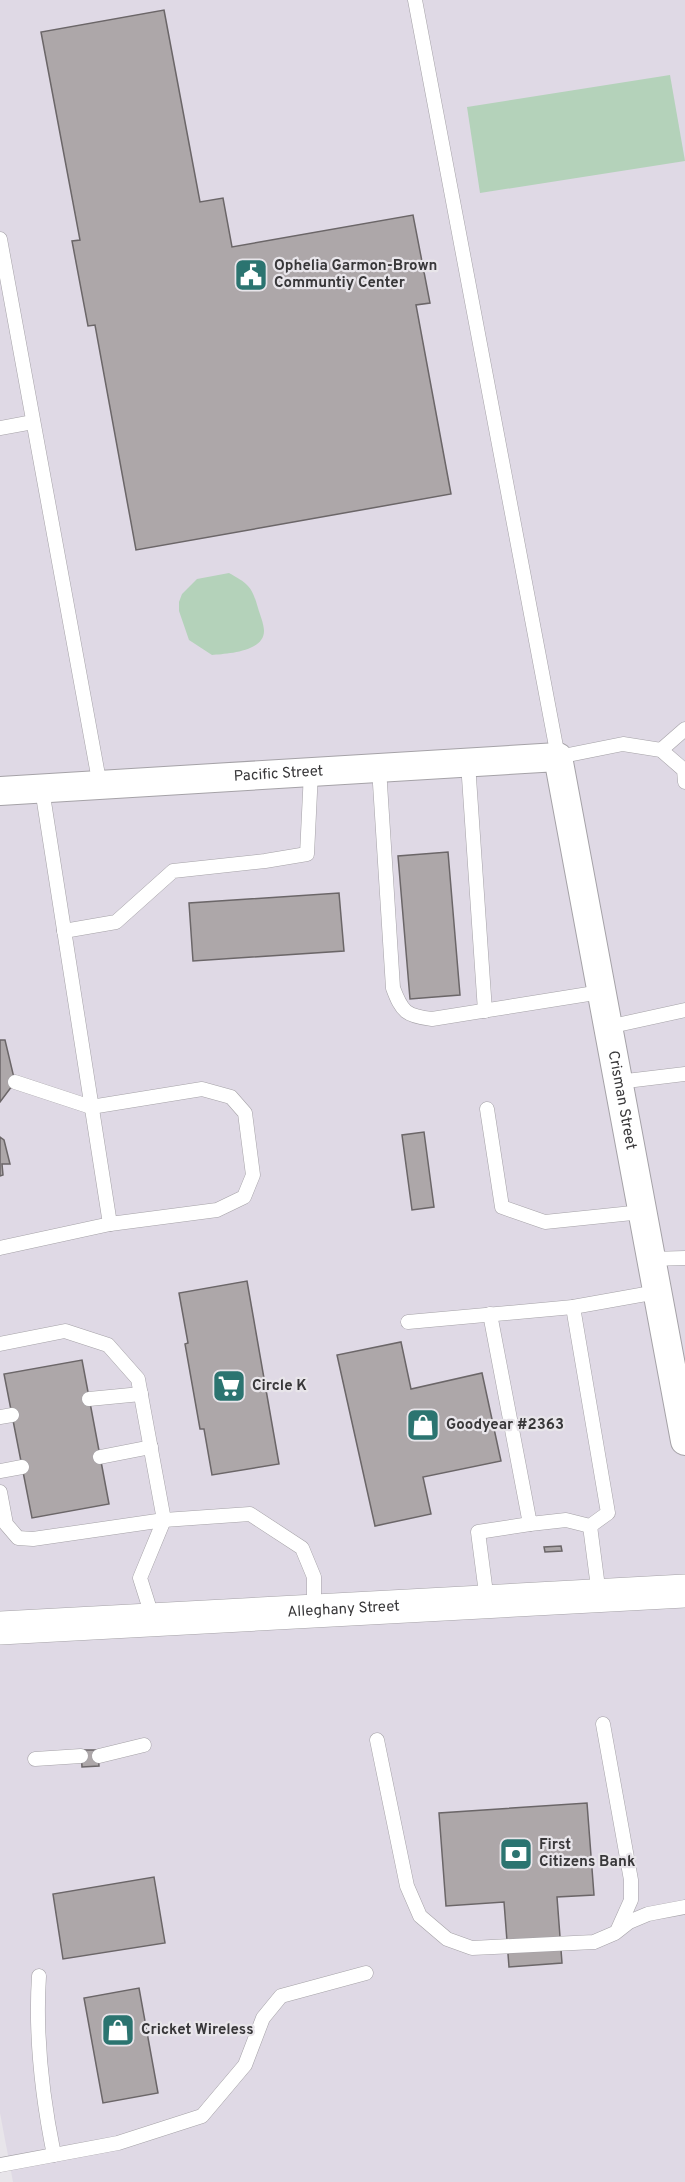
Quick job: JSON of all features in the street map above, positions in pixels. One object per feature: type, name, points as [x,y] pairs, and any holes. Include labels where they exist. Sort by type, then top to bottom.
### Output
[{"type":"street","name":"Pacific Street","points":[[0,790],[100,786],[558,757]]},
{"type":"street","name":"Crisman Street","points":[[558,757],[685,1441]]},
{"type":"street","name":"Alleghany Street","points":[[0,1628],[685,1591]]},
{"type":"lane","points":[[415,0],[558,757],[623,744],[661,750],[684,770],[685,782]]},
{"type":"lane","points":[[0,239],[100,786]]},
{"type":"lane","points":[[0,428],[33,422]]},
{"type":"lane","points":[[661,750],[685,729]]},
{"type":"lane","points":[[468,763],[485,1011]]},
{"type":"lane","points":[[379,768],[393,988],[400,1007],[416,1017],[432,1019],[602,992]]},
{"type":"lane","points":[[64,931],[116,922],[172,871],[307,854],[311,772]]},
{"type":"lane","points":[[42,789],[110,1224]]},
{"type":"lane","points":[[608,1027],[685,1010]]},
{"type":"lane","points":[[618,1082],[685,1074]]},
{"type":"lane","points":[[0,1248],[110,1224],[217,1210],[244,1197],[253,1175],[245,1113],[231,1097],[202,1089],[91,1107],[15,1082]]},
{"type":"lane","points":[[487,1108],[502,1207],[545,1222],[642,1212]]},
{"type":"lane","points":[[651,1259],[685,1258]]},
{"type":"lane","points":[[408,1322],[573,1307],[657,1292]]},
{"type":"lane","points":[[487,1601],[478,1532],[566,1520],[590,1526],[608,1513],[573,1307]]},
{"type":"lane","points":[[490,1314],[530,1524]]},
{"type":"lane","points":[[0,1344],[65,1332],[108,1345],[138,1379],[164,1520],[140,1578],[153,1620]]},
{"type":"lane","points":[[89,1399],[141,1394]]},
{"type":"lane","points":[[100,1457],[151,1447]]},
{"type":"lane","points":[[0,1471],[22,1467]]},
{"type":"lane","points":[[0,1492],[6,1524],[18,1538],[33,1539],[164,1520],[250,1514],[302,1548],[314,1577],[314,1611]]},
{"type":"lane","points":[[590,1526],[599,1595]]},
{"type":"lane","points":[[603,1724],[632,1880],[631,1900],[615,1933]]},
{"type":"lane","points":[[377,1740],[406,1886],[420,1916],[447,1939],[472,1948],[594,1942],[648,1914],[685,1907]]},
{"type":"lane","points":[[99,1756],[144,1745]]},
{"type":"lane","points":[[35,1760],[81,1756]]},
{"type":"lane","points":[[0,2165],[118,2143],[202,2115],[245,2065],[264,2018],[281,1996],[366,1973]]},
{"type":"lane","points":[[39,1976],[37,2007],[44,2105],[54,2155]]},
{"type":"shaded area","points":[[0,0],[685,0],[685,1583],[0,1621]]},
{"type":"shaded area","points":[[685,1600],[685,2182],[13,2182],[0,2113],[0,1637]]},
{"type":"green space","points":[[670,75],[685,161],[480,193],[467,107]]},
{"type":"green space","points":[[229,573],[245,583],[251,591],[262,619],[264,631],[262,638],[251,648],[235,653],[212,655],[189,640],[179,611],[179,602],[182,594],[197,579]]},
{"type":"building","name":"Ophelia Garmon-Brown Communtiy Center","points":[[164,10],[200,202],[223,198],[232,247],[413,215],[430,303],[416,305],[451,494],[136,550],[95,325],[88,326],[72,241],[80,240],[41,32]]},
{"type":"building","points":[[448,852],[460,995],[410,999],[398,856]]},
{"type":"building","points":[[339,893],[344,951],[193,961],[189,903]]},
{"type":"building","points":[[0,1040],[5,1040],[15,1082],[0,1102]]},
{"type":"building","points":[[424,1132],[434,1207],[412,1210],[402,1135]]},
{"type":"building","points":[[0,1137],[4,1140],[10,1164],[2,1164],[3,1175],[0,1176]]},
{"type":"building","name":"Circle K","points":[[247,1281],[279,1464],[212,1475],[204,1429],[200,1429],[185,1344],[188,1343],[179,1293]]},
{"type":"building","name":"Goodyear #2363","points":[[401,1342],[411,1389],[482,1373],[501,1461],[423,1477],[431,1514],[375,1526],[337,1355]]},
{"type":"building","points":[[82,1360],[109,1504],[32,1518],[4,1374]]},
{"type":"building","points":[[561,1546],[562,1551],[545,1552],[544,1547]]},
{"type":"building","points":[[81,1750],[98,1750],[99,1766],[82,1767]]},
{"type":"building","name":"First Citizens Bank","points":[[587,1803],[594,1895],[557,1897],[562,1963],[509,1967],[504,1902],[446,1906],[439,1813]]},
{"type":"building","points":[[154,1877],[165,1943],[63,1959],[53,1894]]},
{"type":"building","name":"Cricket Wireless","points":[[139,1988],[158,2093],[103,2103],[84,1998]]},
{"type":"place","name":"Ophelia Garmon-Brown Communtiy Center","points":[[251,275]]},
{"type":"place","name":"Circle K","points":[[229,1386]]},
{"type":"place","name":"Goodyear #2363","points":[[423,1425]]},
{"type":"place","name":"First Citizens Bank","points":[[516,1854]]},
{"type":"place","name":"Cricket Wireless","points":[[118,2030]]}]
